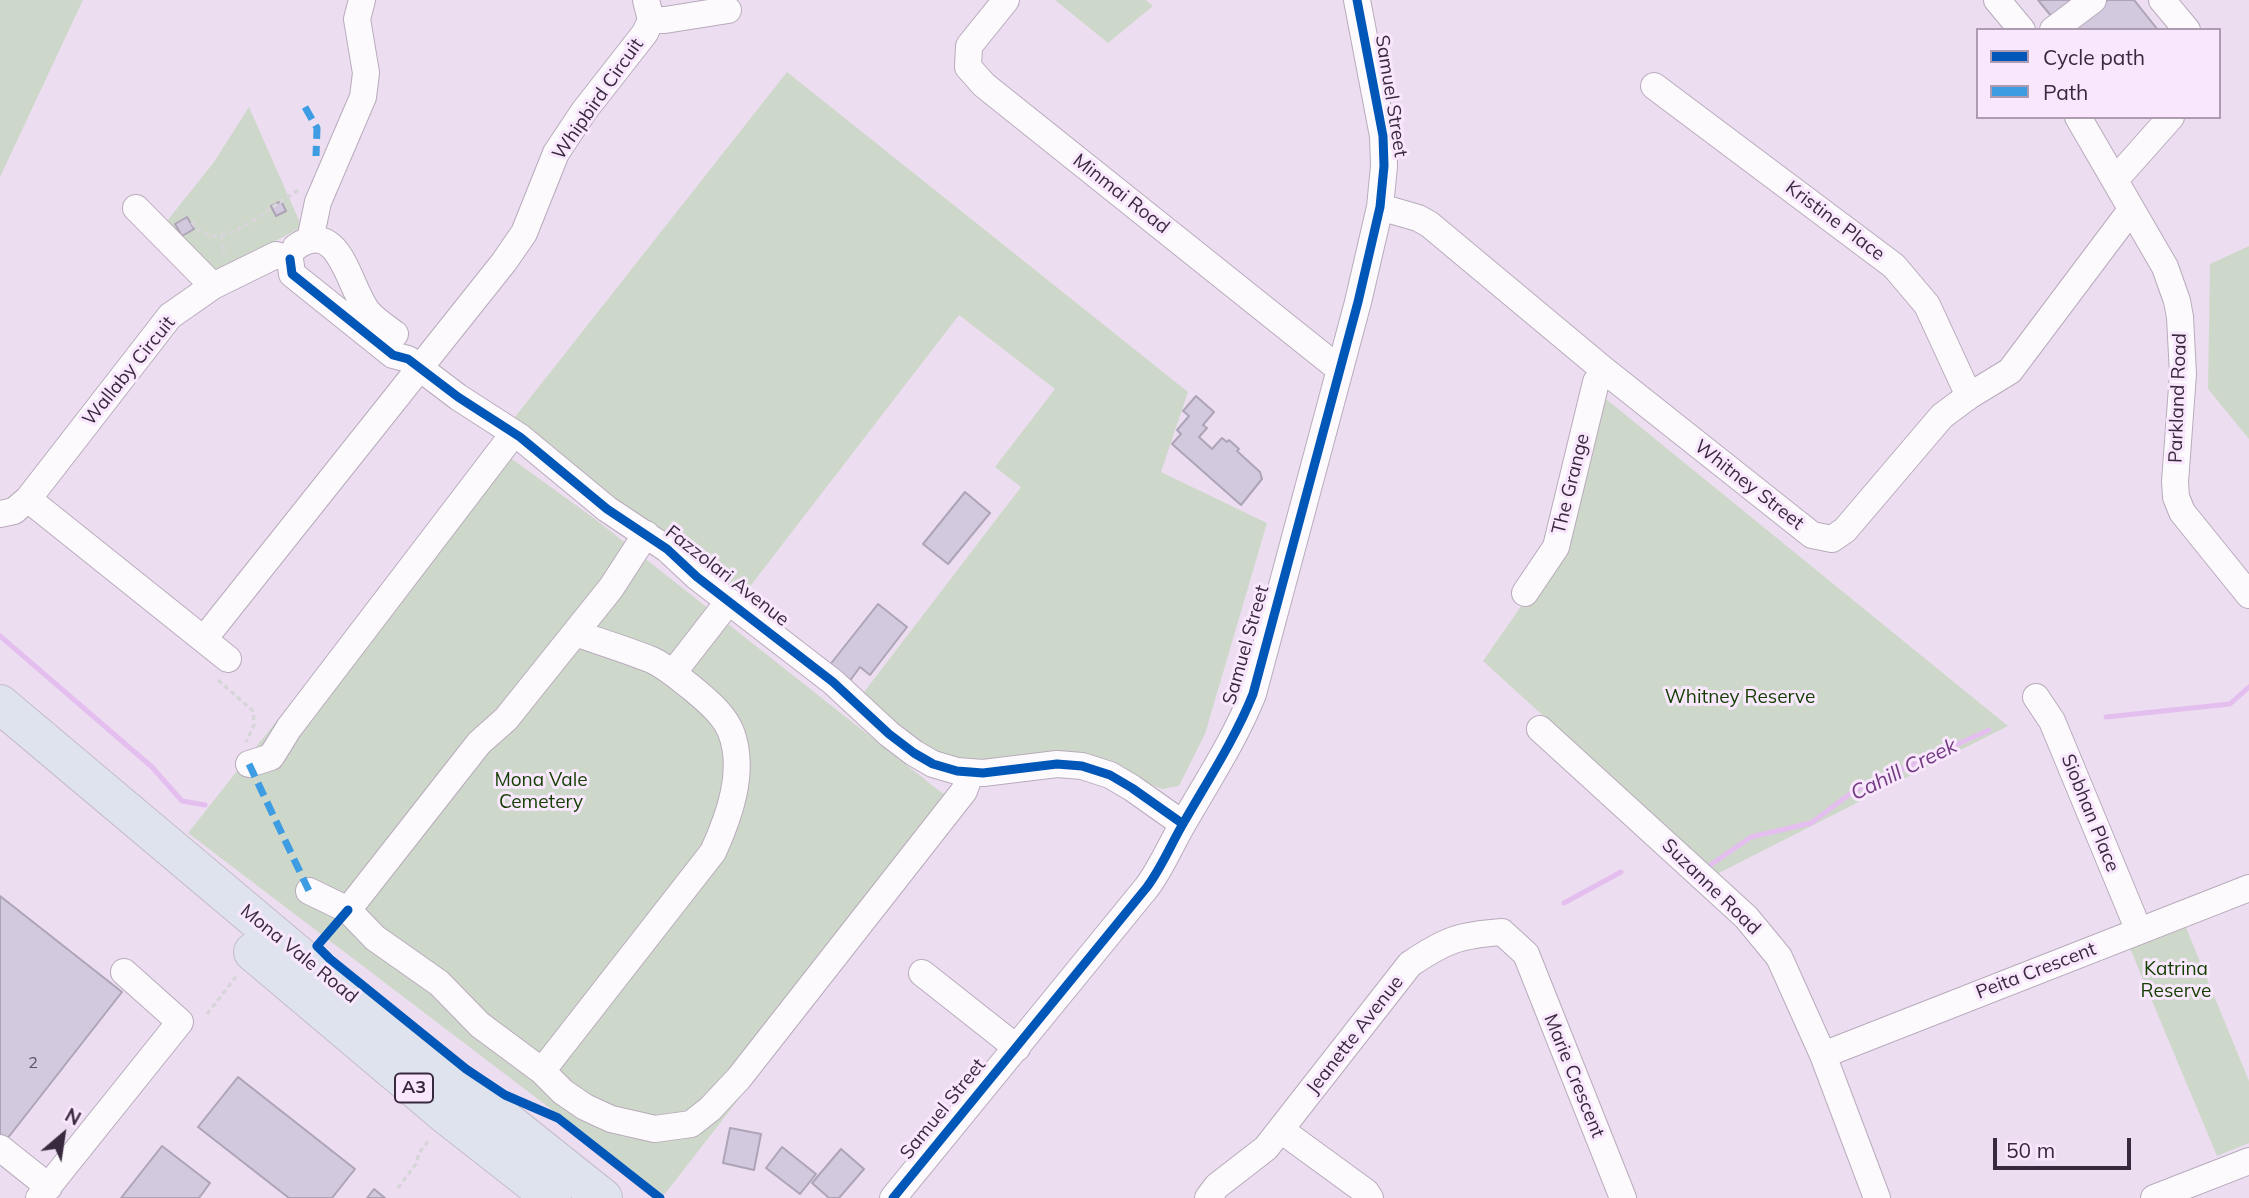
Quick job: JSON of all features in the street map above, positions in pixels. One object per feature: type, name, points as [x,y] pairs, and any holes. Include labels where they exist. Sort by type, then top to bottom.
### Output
[{"type":"highway","name":"Mona Vale Road","points":[[0,704],[303,959],[603,1198]]},
{"type":"highway","name":"Mona Vale Road","points":[[0,739],[445,1114],[552,1198]]},
{"type":"street","points":[[290,259],[297,246],[310,240],[318,202],[363,97],[366,73],[356,19],[362,0]]},
{"type":"street","name":"Minmai Road","points":[[1006,0],[969,46],[968,67],[984,85],[1338,368]]},
{"type":"street","name":"Samuel Street","points":[[893,1198],[1159,871],[1233,738],[1253,694],[1380,207],[1384,166],[1383,136],[1357,0]]},
{"type":"street","points":[[1997,0],[2020,28]]},
{"type":"street","points":[[2056,28],[2093,0]]},
{"type":"street","points":[[2162,0],[2185,28]]},
{"type":"street","points":[[648,10],[665,20],[728,10]]},
{"type":"street","name":"Whipbird Circuit","points":[[414,363],[504,262],[524,233],[555,153],[645,33],[648,10]]},
{"type":"street","name":"Kristine Place","points":[[1654,86],[1894,266],[1927,305],[1969,396]]},
{"type":"street","name":"Parkland Road","points":[[2079,119],[2165,267],[2173,287],[2180,317],[2183,374],[2176,450],[2176,497],[2193,529],[2249,595]]},
{"type":"street","points":[[2115,180],[2169,119]]},
{"type":"street","name":"Whitney Street","points":[[1380,207],[1429,224],[1604,370],[1812,535],[1832,539],[1845,530],[1942,416],[2010,371],[2132,210]]},
{"type":"street","points":[[136,208],[219,275]]},
{"type":"street","name":"Fazzolari Avenue","points":[[310,240],[320,239],[338,252],[368,313],[405,343],[414,363]]},
{"type":"street","name":"Wallaby Circuit","points":[[0,514],[14,511],[28,499],[170,316],[219,275],[276,255],[290,259]]},
{"type":"street","name":"Fazzolari Avenue","points":[[290,259],[292,274],[393,355],[414,363],[458,397],[514,433],[607,509],[667,549],[697,577],[833,682],[914,753],[933,764],[957,771],[983,773],[1058,764],[1082,766],[1110,775],[1183,824]]},
{"type":"street","points":[[28,499],[215,648],[414,363]]},
{"type":"street","name":"The Grange","points":[[1525,593],[1556,547],[1596,382],[1604,370]]},
{"type":"street","points":[[249,764],[271,757],[289,728],[514,433]]},
{"type":"street","points":[[348,911],[479,743],[506,719],[611,588],[646,534]]},
{"type":"street","points":[[673,673],[729,601]]},
{"type":"street","points":[[542,1071],[698,875],[713,852],[724,828],[736,772],[735,747],[730,730],[710,703],[654,661],[575,633]]},
{"type":"street","name":"Siobhan Place","points":[[2036,697],[2052,721],[2139,931]]},
{"type":"street","name":"Suzanne Road","points":[[1540,729],[1746,917],[1779,957],[1823,1055],[1877,1198]]},
{"type":"street","points":[[309,891],[348,911],[375,938],[439,983],[480,1025],[542,1071],[563,1092],[584,1107],[611,1119],[656,1129],[691,1124],[710,1109],[739,1078],[964,791],[971,772]]},
{"type":"street","name":"Peita Crescent","points":[[1823,1055],[2249,888]]},
{"type":"street","name":"Jeanette Avenue","points":[[1208,1198],[1217,1186],[1266,1148],[1410,964],[1439,944],[1469,934],[1502,932],[1526,954]]},
{"type":"street","name":"Marie Crescent","points":[[1526,954],[1622,1198]]},
{"type":"street","points":[[0,1148],[44,1192],[180,1022],[124,972]]},
{"type":"street","points":[[922,973],[1017,1048]]},
{"type":"street","points":[[1281,1130],[1366,1192],[1370,1198]]},
{"type":"street","points":[[2154,1198],[2249,1161]]},
{"type":"path","points":[[192,222],[196,229],[220,235],[248,225],[286,199]]},
{"type":"path","points":[[219,275],[220,235]]},
{"type":"path","points":[[215,648],[203,667],[253,711],[254,725],[244,746],[249,764]]},
{"type":"path","points":[[207,1014],[243,967]]},
{"type":"path","points":[[398,1188],[431,1137]]},
{"type":"green space","points":[[0,0],[83,0],[0,177]]},
{"type":"green space","points":[[1055,0],[1146,0],[1153,6],[1108,43]]},
{"type":"green space","points":[[787,72],[1188,392],[1161,472],[1267,523],[1205,734],[1179,786],[1162,789],[1138,779],[960,764],[918,744],[861,696],[1021,487],[995,467],[1055,389],[959,315],[738,602],[511,422]]},
{"type":"green space","points":[[249,107],[302,227],[205,278],[159,231],[214,162]]},
{"type":"green space","points":[[2249,246],[2249,439],[2208,389],[2210,264]]},
{"type":"green space","name":"Whitney Reserve","points":[[1606,399],[2008,726],[1717,874],[1483,661],[1569,537]]},
{"type":"green space","name":"Mona Vale Cemetery","points":[[494,446],[595,519],[942,793],[977,793],[664,1195],[188,833]]},
{"type":"green space","name":"Katrina Reserve","points":[[2185,925],[2249,1081],[2249,1143],[2217,1156],[2129,946]]},
{"type":"building","points":[[2038,0],[2073,0],[2052,17]]},
{"type":"building","points":[[2108,0],[2134,0],[2156,28],[2074,28]]},
{"type":"building","points":[[281,201],[286,211],[276,216],[271,206]]},
{"type":"building","points":[[187,217],[194,229],[182,236],[175,224]]},
{"type":"building","points":[[1196,396],[1214,412],[1203,425],[1207,428],[1199,437],[1212,449],[1222,438],[1227,442],[1229,440],[1260,472],[1262,479],[1241,505],[1172,444],[1181,434],[1177,430],[1189,416],[1183,411]]},
{"type":"building","points":[[965,492],[990,513],[948,564],[923,544]]},
{"type":"building","points":[[878,604],[907,627],[870,675],[860,667],[849,682],[829,666]]},
{"type":"building","points":[[0,896],[122,992],[7,1139],[0,1134]]},
{"type":"building","points":[[238,1077],[355,1169],[332,1198],[289,1198],[198,1127]]},
{"type":"building","points":[[730,1128],[761,1134],[754,1170],[723,1163]]},
{"type":"building","points":[[162,1146],[210,1183],[199,1198],[121,1198]]},
{"type":"building","points":[[782,1147],[816,1174],[800,1194],[766,1168]]},
{"type":"building","points":[[841,1149],[864,1169],[839,1198],[829,1198],[812,1183]]},
{"type":"building","points":[[374,1189],[385,1198],[367,1198]]},
{"type":"waterway","points":[[0,636],[152,767],[182,801],[205,805]]},
{"type":"waterway","name":"Cahill Creek","points":[[2106,717],[2230,704],[2249,687]]},
{"type":"waterway","name":"Cahill Creek","points":[[1709,866],[1751,837],[1811,823],[1854,791],[1989,730]]},
{"type":"waterway","name":"Cahill Creek","points":[[1564,903],[1621,872]]},
{"type":"marked path","points":[[305,107],[317,128],[316,156]]},
{"type":"marked path","points":[[249,764],[309,891]]},
{"type":"cycle path","points":[[893,1198],[1147,887],[1230,743],[1253,694],[1358,302],[1380,207],[1384,166],[1383,136],[1357,0]]},
{"type":"cycle path","points":[[290,259],[292,274],[393,355],[408,359],[458,397],[520,437],[607,509],[667,549],[697,577],[833,682],[889,734],[914,753],[933,764],[957,771],[983,773],[1057,764],[1082,766],[1110,775],[1183,824]]},
{"type":"cycle path","points":[[348,910],[317,946],[330,959],[466,1069],[505,1095],[558,1118],[660,1198]]}]
